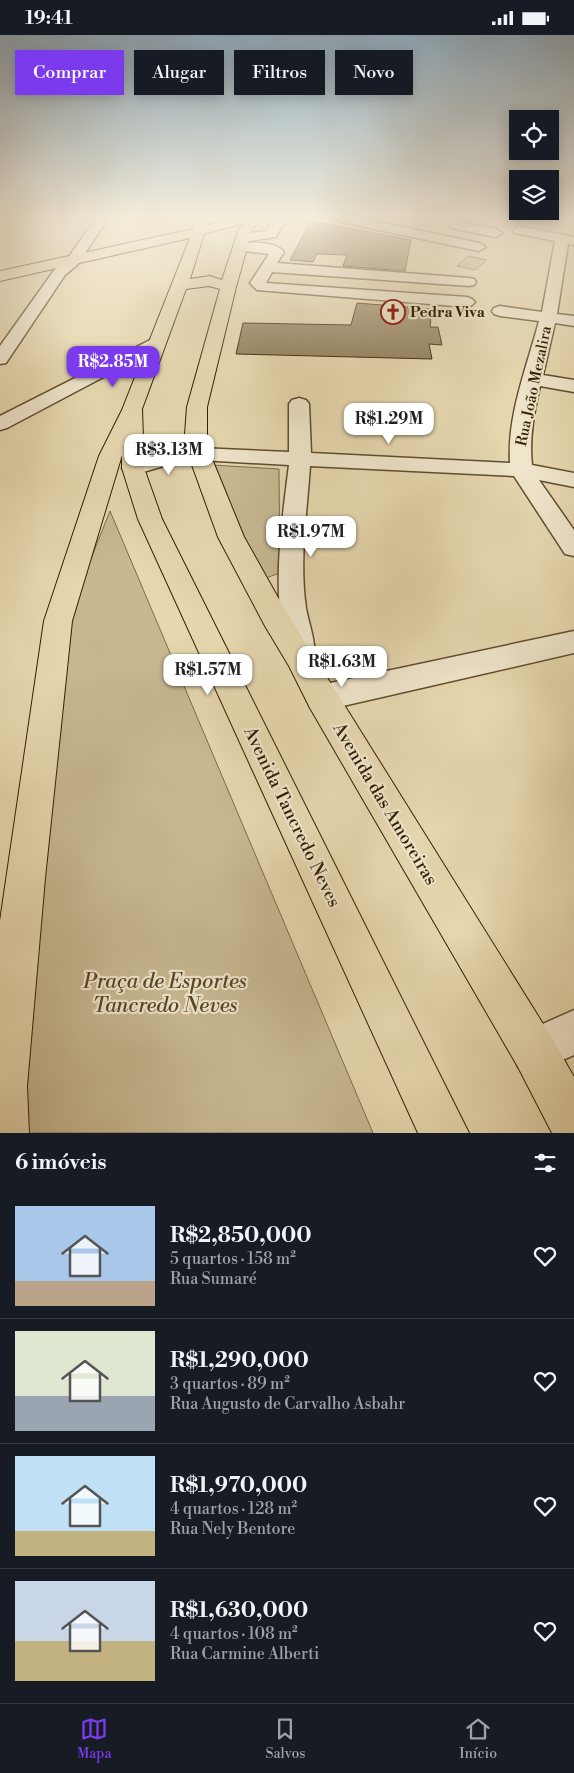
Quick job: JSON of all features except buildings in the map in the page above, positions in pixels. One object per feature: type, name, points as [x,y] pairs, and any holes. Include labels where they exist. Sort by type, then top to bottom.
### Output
[{"type":"main road","points":[[0,276],[33,269]]},
{"type":"main road","name":"Avenida Tancredo Neves","points":[[184,269],[180,285],[132,409],[133,468],[150,519],[444,1133]]},
{"type":"main road","points":[[180,285],[210,281],[225,269]]},
{"type":"main road","name":"Avenida das Amoreiras","points":[[242,269],[197,407],[196,434],[198,454],[231,537],[276,619],[301,659],[321,698],[534,1051],[574,1125]]},
{"type":"main road","points":[[4,1133],[2,1088],[25,878],[58,621],[110,456],[132,409]]},
{"type":"main road","points":[[90,516],[114,482],[133,468]]},
{"type":"street","points":[[0,359],[63,269]]},
{"type":"street","points":[[252,269],[256,284],[262,287],[467,292],[345,269]]},
{"type":"street","name":"Rua João Mezalira","points":[[565,270],[548,317],[533,379],[519,456],[522,470],[574,548]]},
{"type":"street","points":[[500,311],[574,321]]},
{"type":"street","points":[[0,424],[158,341]]},
{"type":"street","points":[[79,383],[119,368],[132,367],[148,371]]},
{"type":"street","points":[[533,379],[574,386]]},
{"type":"street","points":[[299,404],[300,459],[291,557],[292,606],[301,659]]},
{"type":"street","points":[[133,468],[159,459],[198,454],[522,470],[574,480]]},
{"type":"street","points":[[321,698],[574,642]]},
{"type":"street","points":[[534,1051],[574,1032]]},
{"type":"green space","points":[[212,465],[279,469],[280,573],[263,579]]},
{"type":"green space","name":"Praça de Esportes Tancredo Neves","points":[[110,511],[373,1133],[26,1133],[20,1053],[66,621]]},
{"type":"place","name":"Pedra Viva","points":[[393,312]]}]
